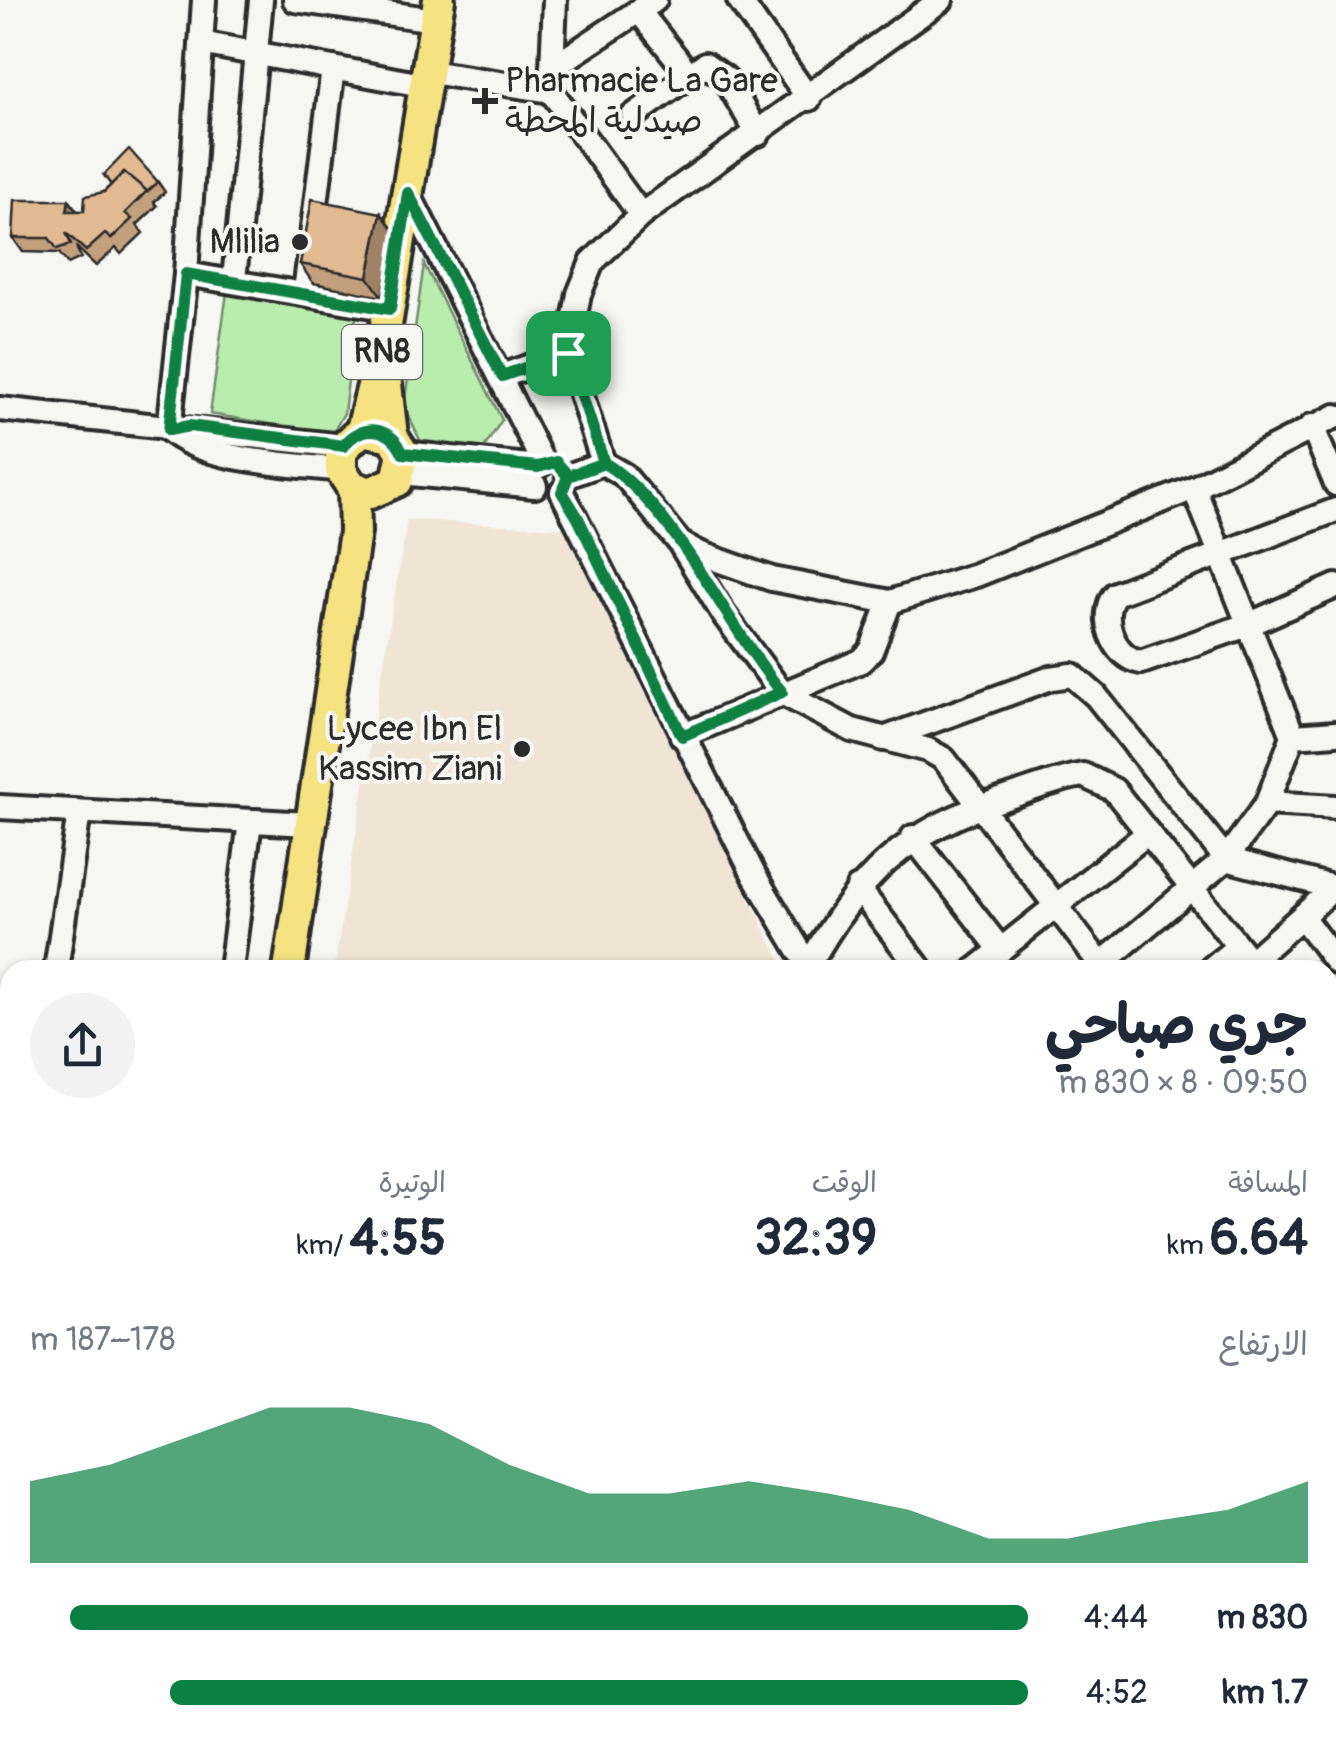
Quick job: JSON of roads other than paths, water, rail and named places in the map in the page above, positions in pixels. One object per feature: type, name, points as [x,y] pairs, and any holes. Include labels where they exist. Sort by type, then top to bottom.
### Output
[{"type":"main road","name":"RN8","points":[[290,960],[355,532],[372,461],[382,350],[390,309],[394,223],[408,193],[437,10]]},
{"type":"street","points":[[169,430],[186,274],[204,0]]},
{"type":"street","points":[[234,280],[261,0]]},
{"type":"street","points":[[295,0],[437,10]]},
{"type":"street","points":[[555,0],[551,80],[641,215]]},
{"type":"street","points":[[739,0],[809,99]]},
{"type":"street","points":[[941,0],[809,99],[641,215],[592,262],[579,294],[568,353],[604,463],[624,475],[680,543],[724,615],[782,692],[809,711],[882,739],[928,750],[944,759],[1094,960]]},
{"type":"street","points":[[200,43],[334,68],[429,79],[551,80],[647,6],[688,73]]},
{"type":"street","points":[[633,116],[705,64],[718,70],[758,134]]},
{"type":"street","points":[[305,292],[327,209],[334,68]]},
{"type":"street","points":[[408,193],[502,376],[539,472]]},
{"type":"street","points":[[186,274],[390,309]]},
{"type":"street","points":[[502,376],[568,353]]},
{"type":"street","points":[[0,410],[169,430],[189,426],[372,461],[539,472],[556,462],[578,518],[682,736],[754,875],[804,960]]},
{"type":"street","points":[[680,543],[720,563],[772,580],[890,602],[976,575],[1194,488],[1336,416]]},
{"type":"street","points":[[1312,426],[1336,484]]},
{"type":"street","points":[[565,484],[604,463]]},
{"type":"street","points":[[1110,960],[1226,860],[1268,803],[1293,736],[1194,488]]},
{"type":"street","points":[[1336,510],[1115,594],[1108,603],[1107,622],[1124,655],[1140,662],[1250,624],[1336,586]]},
{"type":"street","points":[[682,736],[868,656],[890,602]]},
{"type":"street","points":[[882,739],[1061,675],[1072,675],[1096,696],[1226,860],[1335,888]]},
{"type":"street","points":[[1293,736],[1336,733]]},
{"type":"street","points":[[814,960],[858,888],[912,837],[977,807],[1083,775],[1114,790],[1191,893],[1248,960],[1335,888]]},
{"type":"street","points":[[1268,803],[1336,808]]},
{"type":"street","points":[[0,807],[309,824]]},
{"type":"street","points":[[57,960],[79,812]]},
{"type":"street","points":[[232,960],[250,821]]},
{"type":"street","points":[[988,960],[1148,834]]},
{"type":"street","points":[[912,837],[1001,950]]},
{"type":"street","points":[[858,888],[913,960]]},
{"type":"street","points":[[1302,918],[1334,960]]},
{"type":"place","name":"Pharmacie La Gare صيدلية المحطة","points":[[485,101]]},
{"type":"place","name":"Mlilia","points":[[300,242]]},
{"type":"place","name":"Lycee Ibn El Kassim Ziani","points":[[522,749]]}]
